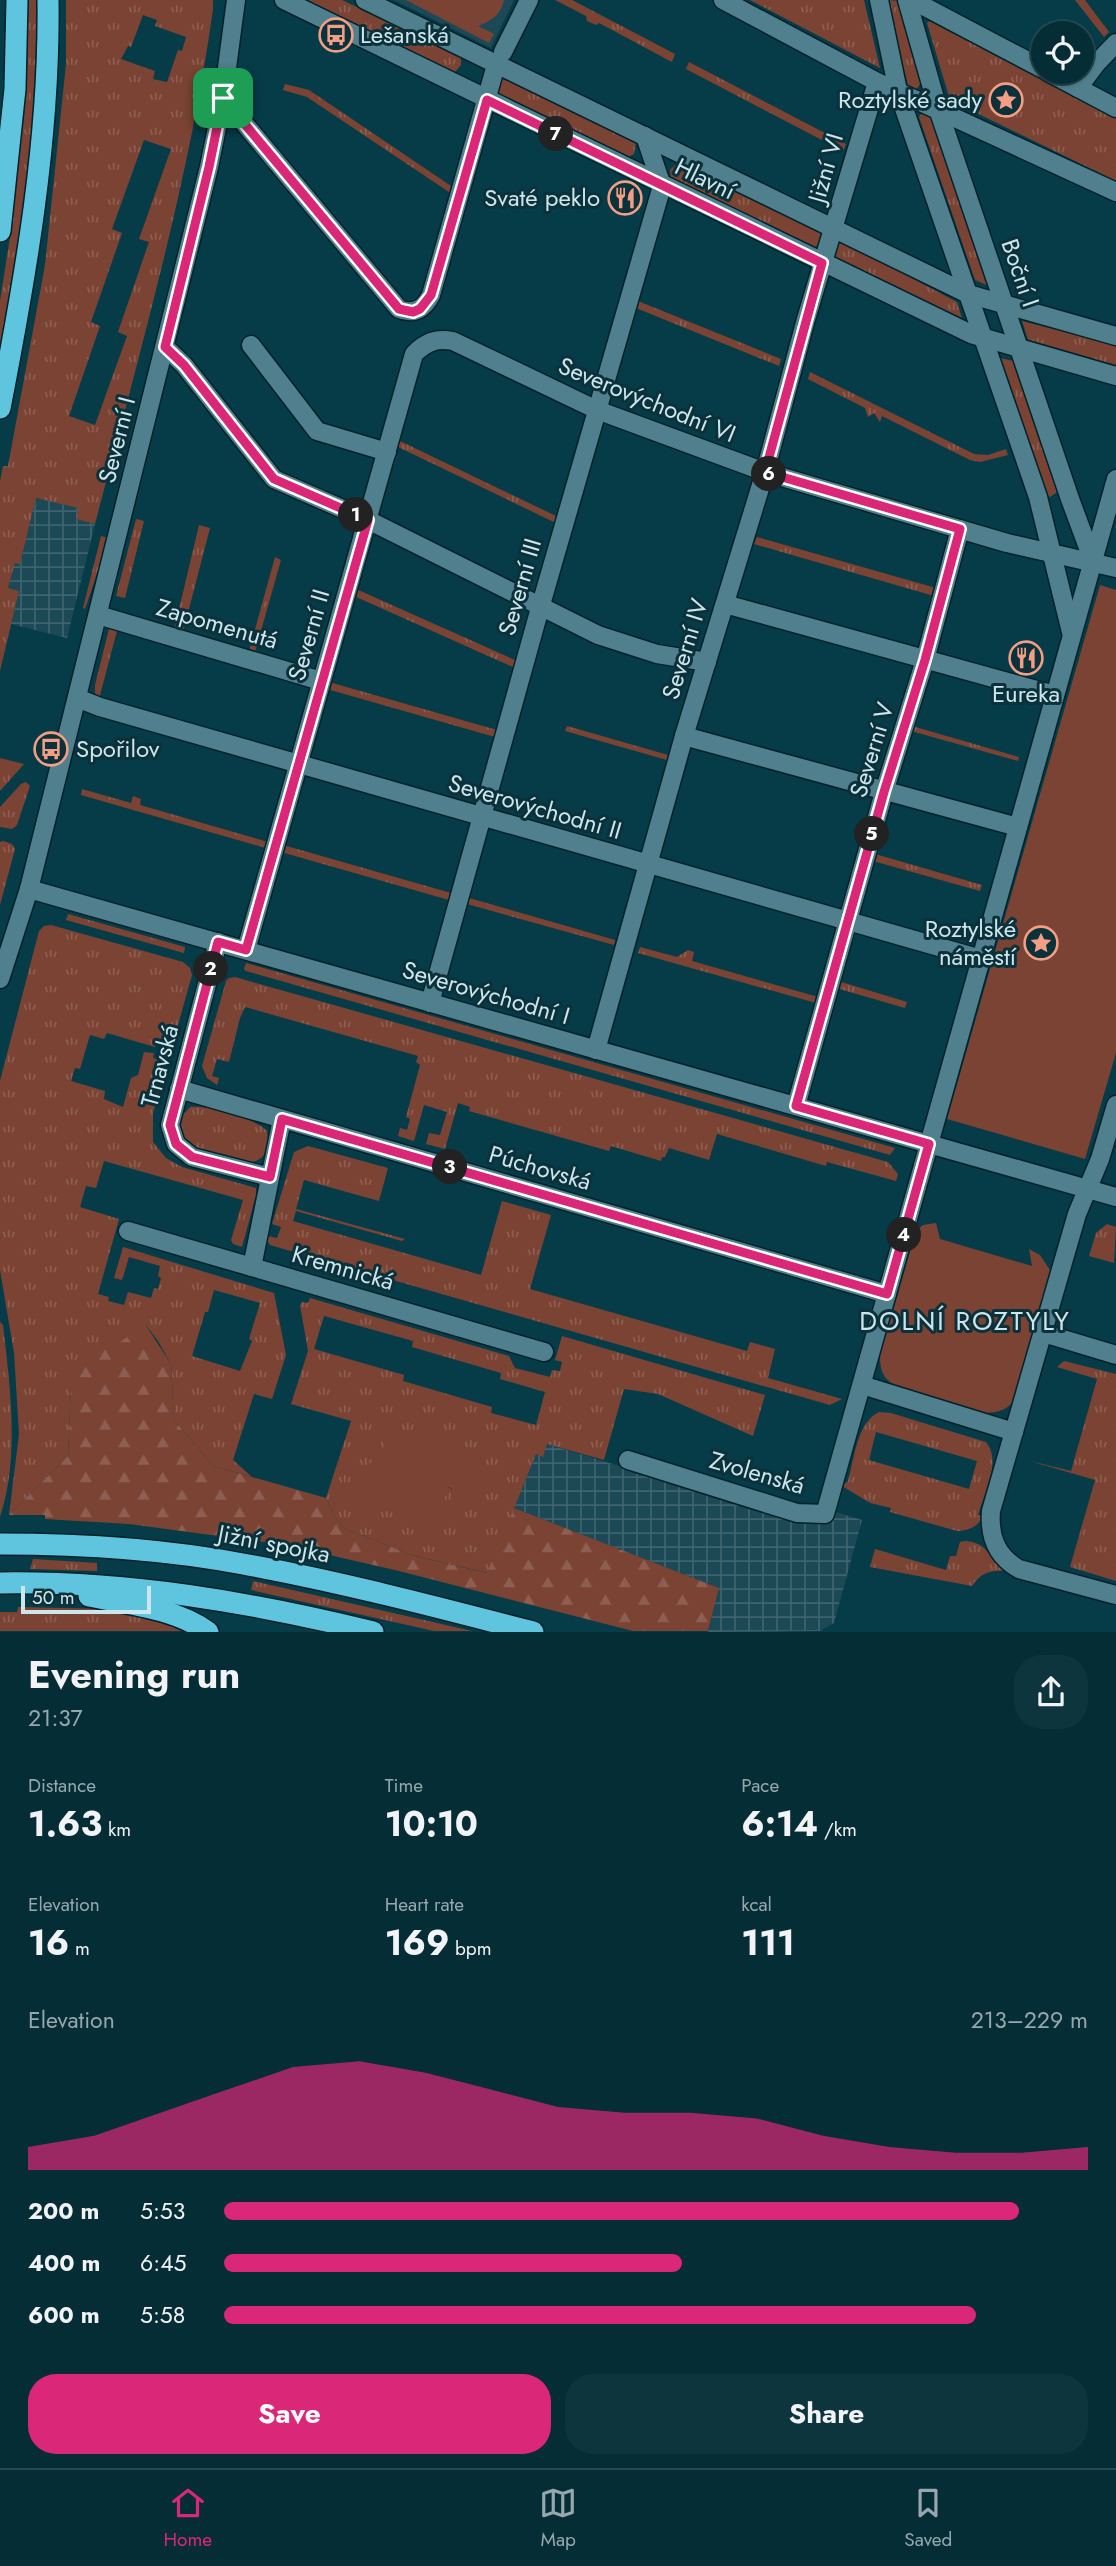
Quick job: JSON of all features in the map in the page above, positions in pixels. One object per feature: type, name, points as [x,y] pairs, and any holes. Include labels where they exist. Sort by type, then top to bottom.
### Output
[{"type":"highway","points":[[0,231],[15,89],[17,0]]},
{"type":"highway","points":[[0,408],[24,281],[37,176],[46,74],[48,0]]},
{"type":"highway","name":"Jižní spojka","points":[[0,1544],[136,1550],[241,1563],[348,1585],[533,1632]]},
{"type":"highway","points":[[0,1583],[101,1586],[177,1593],[274,1609],[373,1632]]},
{"type":"highway","points":[[25,1583],[168,1613],[194,1622],[208,1632]]},
{"type":"street","name":"Severní I","points":[[0,979],[29,889],[209,167],[223,98],[236,0]]},
{"type":"street","name":"Hlavní","points":[[284,0],[662,186],[984,339],[1116,376]]},
{"type":"street","name":"Hlavní","points":[[365,0],[499,58],[645,136],[968,294],[1116,336]]},
{"type":"street","points":[[223,98],[399,309],[413,312],[420,309],[431,295],[499,58],[529,0]]},
{"type":"street","points":[[723,0],[877,82],[1116,192]]},
{"type":"street","points":[[878,0],[898,91],[1038,497],[1072,635]]},
{"type":"street","points":[[909,0],[1031,64]]},
{"type":"street","name":"Boční I","points":[[909,0],[938,108],[1093,561]]},
{"type":"street","points":[[1078,88],[1116,43]]},
{"type":"street","name":"Jižní VI","points":[[822,263],[877,82]]},
{"type":"street","points":[[1070,84],[1116,108]]},
{"type":"street","points":[[645,136],[662,186]]},
{"type":"street","name":"Severní III","points":[[430,1003],[540,607],[662,186]]},
{"type":"street","name":"Severní IV","points":[[596,1050],[684,736],[765,472],[822,263]]},
{"type":"street","name":"Severovýchodní VI","points":[[431,341],[453,341],[597,410],[765,472],[960,529],[1093,561]]},
{"type":"street","name":"Severní II","points":[[246,950],[414,354],[431,341]]},
{"type":"street","points":[[251,345],[317,431],[387,452]]},
{"type":"street","points":[[165,347],[200,385],[274,479],[368,520],[597,635],[657,654],[707,662]]},
{"type":"street","points":[[1014,1432],[862,1385],[1116,479]]},
{"type":"street","name":"Severní V","points":[[796,1106],[884,792],[925,660],[960,529]]},
{"type":"street","points":[[1093,561],[1116,568]]},
{"type":"street","points":[[725,604],[1055,695]]},
{"type":"street","name":"Zapomenutá","points":[[98,615],[321,681]]},
{"type":"street","name":"Severovýchodní II","points":[[77,698],[481,818],[981,959]]},
{"type":"street","points":[[684,736],[1018,827]]},
{"type":"street","name":"Severovýchodní I","points":[[29,889],[929,1144]]},
{"type":"street","name":"Trnavská","points":[[218,942],[170,1125],[176,1144],[192,1157],[270,1177]]},
{"type":"street","name":"Púchovská","points":[[179,1089],[887,1294]]},
{"type":"street","points":[[1116,1105],[1100,1159],[1077,1214],[991,1511],[990,1527],[1000,1554],[1019,1569],[1116,1595]]},
{"type":"street","points":[[252,1267],[282,1119]]},
{"type":"street","points":[[929,1144],[1116,1197]]},
{"type":"street","name":"Kremnická","points":[[128,1231],[544,1352]]},
{"type":"street","points":[[1043,1333],[1116,1355]]},
{"type":"street","name":"Zvolenská","points":[[628,1460],[797,1513],[825,1514],[862,1385]]},
{"type":"shaded area","points":[[394,0],[514,0],[491,48]]},
{"type":"shaded area","points":[[36,498],[79,508],[76,519],[95,524],[67,638],[11,624],[19,591],[8,588],[15,562],[20,564]]},
{"type":"shaded area","points":[[547,1444],[784,1516],[819,1507],[862,1520],[834,1623],[820,1631],[708,1632],[719,1588],[514,1508],[536,1454]]},
{"type":"green space","points":[[28,0],[36,0],[31,132],[22,220],[0,350],[0,301],[10,237],[27,73]]},
{"type":"green space","points":[[66,0],[213,0],[203,74],[177,204],[95,524],[76,519],[78,508],[36,498],[20,564],[15,563],[8,588],[19,591],[0,671],[0,481],[3,466],[8,466],[45,265],[66,64]],"holes":[[[143,15],[157,20],[155,26],[186,37],[182,51],[178,50],[167,82],[153,79],[155,71],[121,59],[128,46],[131,47]],[[144,140],[171,149],[139,239],[149,242],[118,332],[127,336],[95,425],[69,416],[100,326],[91,322],[122,233],[112,229]]]},
{"type":"green space","points":[[306,0],[342,0],[461,57],[461,65],[454,73],[450,72]]},
{"type":"green space","points":[[406,0],[504,0],[495,17],[478,26],[494,34],[489,43]]},
{"type":"green space","points":[[555,0],[572,0],[675,54],[672,62],[599,23],[596,25],[587,21],[586,16]]},
{"type":"green space","points":[[750,0],[864,0],[880,68]]},
{"type":"green space","points":[[889,0],[899,1],[921,83],[915,91],[909,89],[887,4]]},
{"type":"green space","points":[[1075,0],[1085,0],[1109,32],[1104,37]]},
{"type":"green space","points":[[929,21],[1031,74],[1031,84],[1050,84],[1116,118],[1116,181],[950,100],[927,23]]},
{"type":"green space","points":[[689,62],[846,144],[843,151],[686,69]]},
{"type":"green space","points":[[508,78],[631,138],[636,143],[634,154],[622,157],[496,94],[497,82]]},
{"type":"green space","points":[[285,84],[309,90],[454,188],[452,194],[307,97],[283,90]]},
{"type":"green space","points":[[922,112],[933,117],[989,286],[975,280],[919,117]]},
{"type":"green space","points":[[677,163],[683,163],[817,229],[822,234],[820,244],[811,249],[671,179],[670,170]]},
{"type":"green space","points":[[837,242],[844,242],[957,302],[964,325],[832,258]]},
{"type":"green space","points":[[638,301],[781,359],[779,366],[636,308]]},
{"type":"green space","points":[[1022,321],[1116,345],[1116,366],[1029,343]]},
{"type":"green space","points":[[1000,358],[1013,361],[1057,492],[1050,497],[1045,494]]},
{"type":"green space","points":[[810,372],[974,454],[988,455],[1006,449],[1008,455],[980,462],[970,460],[882,416],[880,422],[874,413],[868,417],[865,408],[808,379]]},
{"type":"green space","points":[[398,440],[558,517],[556,523],[396,446]]},
{"type":"green space","points":[[136,519],[144,521],[125,598],[116,596]]},
{"type":"green space","points":[[199,525],[210,528],[183,632],[174,630]]},
{"type":"green space","points":[[101,536],[109,538],[85,609],[83,608]]},
{"type":"green space","points":[[757,537],[936,588],[934,596],[754,544]]},
{"type":"green space","points":[[275,557],[281,560],[255,652],[249,651]]},
{"type":"green space","points":[[1100,585],[1116,590],[1116,1053],[1085,1159],[947,1119]]},
{"type":"green space","points":[[356,589],[517,661],[515,668],[354,596]]},
{"type":"green space","points":[[110,625],[118,627],[99,699],[95,693],[95,685]]},
{"type":"green space","points":[[329,682],[497,730],[495,737],[327,689]]},
{"type":"green space","points":[[567,726],[668,755],[667,760],[565,731]]},
{"type":"green space","points":[[912,726],[1019,757],[1018,761],[911,731]]},
{"type":"green space","points":[[0,758],[24,764],[0,791]]},
{"type":"green space","points":[[26,782],[30,786],[17,825],[12,829],[0,827],[0,807]]},
{"type":"green space","points":[[82,789],[131,803],[133,796],[141,799],[140,805],[268,842],[266,848],[81,795]]},
{"type":"green space","points":[[0,842],[12,844],[15,849],[0,905]]},
{"type":"green space","points":[[283,845],[451,893],[449,900],[281,852]]},
{"type":"green space","points":[[875,854],[982,885],[980,891],[873,861]]},
{"type":"green space","points":[[469,898],[615,940],[614,945],[467,904]]},
{"type":"green space","points":[[68,914],[185,947],[184,953],[66,920]]},
{"type":"green space","points":[[51,925],[183,962],[190,968],[192,975],[171,1050],[158,1041],[155,1047],[107,1033],[104,1039],[90,1035],[80,1069],[75,1068],[71,1081],[105,1091],[104,1099],[123,1107],[131,1078],[138,1075],[144,1052],[154,1053],[153,1058],[168,1063],[153,1113],[153,1142],[166,1158],[182,1167],[256,1188],[242,1247],[233,1244],[231,1240],[243,1200],[104,1161],[96,1188],[86,1186],[80,1207],[119,1219],[98,1294],[109,1297],[108,1301],[124,1305],[128,1292],[151,1298],[154,1288],[158,1289],[160,1266],[129,1257],[122,1280],[114,1278],[123,1247],[274,1293],[286,1355],[272,1399],[254,1394],[233,1460],[252,1477],[213,1466],[174,1420],[171,1364],[145,1324],[71,1385],[68,1456],[9,1515],[19,1434],[14,1353],[0,1270],[0,1081],[39,931],[44,926]],"holes":[[[214,1290],[260,1303],[249,1339],[252,1341],[240,1371],[192,1356]]]},
{"type":"green space","points":[[640,947],[677,957],[688,950],[694,952],[692,961],[818,997],[816,1003],[638,953]]},
{"type":"green space","points":[[246,963],[895,1148],[890,1155],[246,971]]},
{"type":"green space","points":[[235,977],[888,1162],[898,1174],[896,1181],[827,1162],[826,1166],[717,1134],[709,1160],[669,1148],[661,1161],[611,1146],[609,1151],[469,1111],[470,1107],[458,1103],[445,1149],[426,1144],[429,1133],[440,1135],[447,1112],[424,1105],[414,1141],[398,1136],[400,1128],[407,1130],[410,1119],[406,1117],[420,1065],[416,1062],[418,1056],[245,1007],[229,1062],[217,1059],[212,1076],[219,1078],[217,1085],[207,1078],[202,1066],[226,981]]},
{"type":"green space","points":[[838,981],[907,1002],[905,1008],[836,988]]},
{"type":"green space","points":[[190,1107],[219,1110],[252,1121],[267,1131],[269,1148],[260,1159],[246,1162],[217,1156],[189,1144],[181,1136],[178,1120]]},
{"type":"green space","points":[[308,1146],[388,1168],[379,1201],[304,1180],[296,1209],[405,1239],[402,1241],[296,1211],[293,1221],[481,1275],[502,1201],[551,1215],[530,1289],[747,1351],[750,1342],[775,1349],[768,1378],[842,1399],[830,1405],[270,1245],[268,1236],[277,1238],[281,1227],[272,1224],[294,1152]]},
{"type":"green space","points":[[936,1223],[940,1239],[1032,1266],[1029,1249],[1040,1255],[1052,1273],[1016,1397],[1007,1408],[999,1411],[986,1413],[897,1387],[888,1381],[882,1370],[880,1355],[916,1231],[923,1225]]},
{"type":"green space","points":[[1107,1224],[1116,1227],[1114,1263],[1089,1256],[1096,1233]]},
{"type":"green space","points":[[310,1298],[509,1356],[515,1368],[550,1377],[552,1370],[560,1371],[562,1362],[555,1360],[562,1336],[765,1395],[753,1436],[658,1394],[624,1389],[604,1460],[547,1444],[543,1457],[536,1454],[488,1573],[415,1556],[345,1529],[335,1517],[326,1498],[351,1421],[291,1404],[308,1351],[300,1305],[302,1302],[308,1303]],"holes":[[[324,1316],[413,1341],[412,1347],[501,1373],[500,1379],[545,1392],[536,1425],[491,1413],[492,1407],[403,1381],[404,1375],[314,1349]],[[485,1455],[453,1489],[379,1466]]]},
{"type":"green space","points":[[0,1322],[3,1325],[8,1373],[12,1446],[0,1517]]},
{"type":"green space","points":[[145,1324],[171,1364],[174,1420],[213,1466],[326,1498],[335,1517],[345,1529],[415,1556],[487,1573],[514,1508],[719,1588],[708,1631],[633,1631],[286,1545],[129,1524],[45,1519],[45,1515],[9,1515],[68,1456],[71,1385],[86,1344],[110,1341],[119,1343]]},
{"type":"green space","points":[[1064,1361],[1116,1374],[1116,1581],[1070,1567],[1095,1480],[1030,1461],[1071,1471],[1097,1379],[1057,1367]]},
{"type":"green space","points":[[879,1412],[891,1413],[986,1442],[992,1458],[992,1468],[978,1515],[983,1517],[975,1526],[957,1531],[890,1512],[891,1508],[870,1503],[842,1486],[848,1481],[857,1442],[872,1417]],"holes":[[[876,1432],[977,1461],[969,1489],[869,1460]]]},
{"type":"green space","points":[[390,1426],[485,1455],[469,1510],[449,1504],[453,1489],[448,1487],[436,1526],[357,1502],[369,1463],[378,1465]]},
{"type":"green space","points":[[965,1541],[984,1548],[1006,1571],[986,1573],[972,1586],[870,1567],[875,1549],[946,1570],[950,1556],[956,1556],[960,1542]]},
{"type":"green space","points":[[33,1559],[97,1563],[97,1571],[30,1569]]},
{"type":"green space","points":[[253,1581],[472,1631],[434,1631],[251,1590]]},
{"type":"green space","points":[[18,1607],[106,1609],[151,1616],[191,1631],[0,1631],[0,1612],[17,1612]]},
{"type":"place","name":"Lešanská","points":[[336,35]]},
{"type":"place","name":"Roztylské sady","points":[[1006,100]]},
{"type":"place","name":"Svaté peklo","points":[[625,198]]},
{"type":"place","name":"Eureka","points":[[1026,658]]},
{"type":"place","name":"Spořilov","points":[[51,749]]},
{"type":"place","name":"Roztylské náměstí","points":[[1041,943]]},
{"type":"district","name":"DOLNÍ ROZTYLY","points":[[965,1321]]},
{"type":"route","points":[[223,98],[399,309],[405,312],[420,309],[431,295],[487,100],[822,263],[765,472],[960,529],[925,660],[884,792],[796,1106],[929,1144],[887,1294],[282,1119],[270,1177],[192,1157],[176,1144],[170,1125],[218,942],[246,950],[368,520],[274,479],[184,365],[165,347],[223,98]]}]
